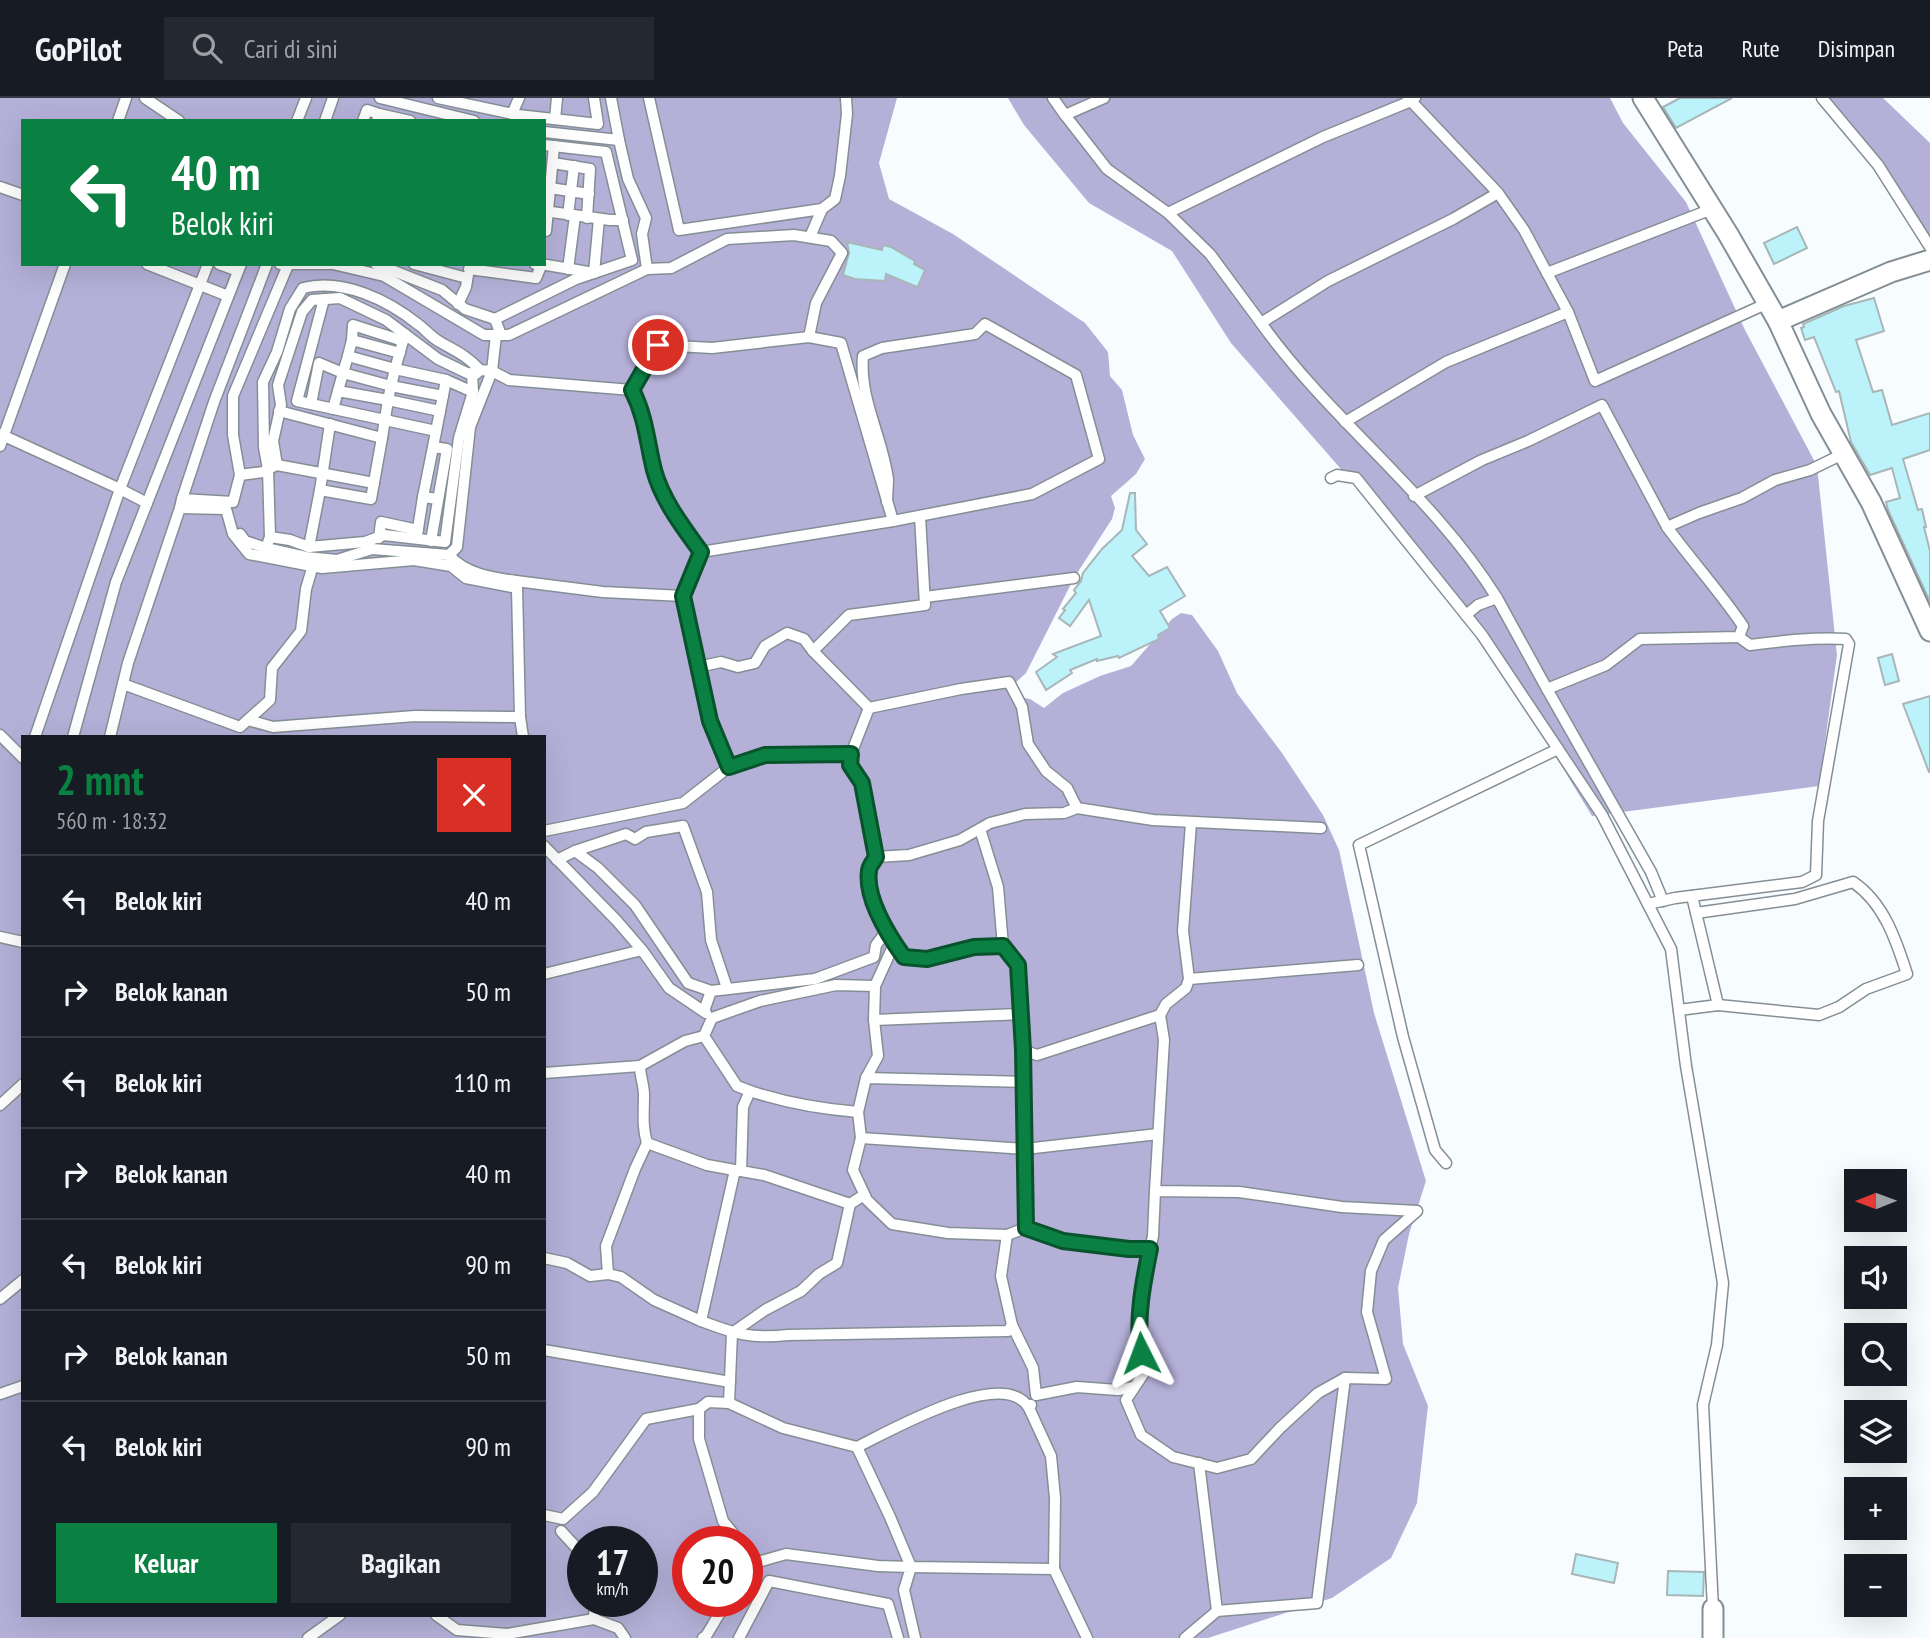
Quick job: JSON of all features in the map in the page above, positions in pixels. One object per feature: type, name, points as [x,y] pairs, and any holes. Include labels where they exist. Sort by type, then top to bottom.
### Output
[{"type":"street","points":[[1643,98],[1778,321],[1821,414],[1871,502],[1930,631]]},
{"type":"street","points":[[1778,321],[1891,272],[1930,260]]},
{"type":"street","points":[[1713,1609],[1713,1638]]},
{"type":"lane","points":[[119,119],[126,98]]},
{"type":"lane","points":[[145,98],[176,119]]},
{"type":"lane","points":[[298,119],[306,98]]},
{"type":"lane","points":[[326,119],[333,98]]},
{"type":"lane","points":[[380,98],[466,119]]},
{"type":"lane","points":[[438,98],[512,114],[598,124],[594,98]]},
{"type":"lane","points":[[512,114],[519,98]]},
{"type":"lane","points":[[555,119],[557,98]]},
{"type":"lane","points":[[611,98],[628,180],[646,218],[642,234],[647,269]]},
{"type":"lane","points":[[649,98],[679,230],[822,209],[835,199],[847,114],[846,98]]},
{"type":"lane","points":[[1053,98],[1107,169],[1168,213],[1210,254],[1274,341],[1458,543],[1497,598],[1651,872],[1662,901]]},
{"type":"lane","points":[[1065,116],[1104,98]]},
{"type":"lane","points":[[1822,98],[1878,165],[1930,247]]},
{"type":"lane","points":[[1168,213],[1323,137],[1411,99],[1498,192],[1524,230],[1568,312],[1595,381],[1768,303]]},
{"type":"lane","points":[[364,119],[368,110],[392,119]]},
{"type":"lane","points":[[546,132],[619,140]]},
{"type":"lane","points":[[393,267],[442,290],[464,309],[495,319],[594,273],[632,260],[606,152],[549,145],[552,163],[546,206]]},
{"type":"lane","points":[[552,163],[590,169],[587,218]]},
{"type":"lane","points":[[568,269],[573,166]]},
{"type":"lane","points":[[0,187],[21,194]]},
{"type":"lane","points":[[550,188],[589,194]]},
{"type":"lane","points":[[1261,323],[1328,281],[1453,219],[1498,192]]},
{"type":"lane","points":[[810,237],[822,209]]},
{"type":"lane","points":[[1547,273],[1712,209]]},
{"type":"lane","points":[[546,211],[587,218],[624,220]]},
{"type":"lane","points":[[594,273],[599,219]]},
{"type":"lane","points":[[340,266],[384,276],[484,335],[509,335],[647,269],[671,268],[727,239],[794,235],[810,237],[831,241],[842,253],[816,303],[809,337]]},
{"type":"lane","points":[[0,446],[64,266]]},
{"type":"lane","points":[[152,266],[228,296]]},
{"type":"lane","points":[[35,735],[120,489],[207,266]]},
{"type":"lane","points":[[110,735],[123,684],[214,402],[266,266]]},
{"type":"lane","points":[[288,266],[233,396],[233,435],[240,475],[232,511],[236,530],[245,541],[306,558],[337,560],[372,549],[449,555],[458,565],[516,585]]},
{"type":"lane","points":[[432,266],[536,278],[539,266]]},
{"type":"lane","points":[[546,266],[594,273]]},
{"type":"lane","points":[[74,735],[116,582],[239,267]]},
{"type":"lane","points":[[458,304],[469,270]]},
{"type":"lane","points":[[270,537],[309,547],[365,542],[384,536],[417,535],[431,541],[445,542],[459,438],[476,372],[467,356],[438,342],[392,306],[353,289],[316,284],[303,288],[290,309],[277,352],[263,382],[264,447],[273,467]]},
{"type":"lane","points":[[266,548],[270,537],[273,441],[279,411],[278,385],[302,312],[313,300],[340,298],[386,320],[404,337],[438,359],[476,372],[492,371],[509,380],[632,390]]},
{"type":"lane","points":[[324,299],[297,401],[436,431]]},
{"type":"lane","points":[[333,409],[352,340],[355,305]]},
{"type":"lane","points":[[1345,422],[1446,362],[1568,312]]},
{"type":"lane","points":[[449,555],[457,547],[471,427],[492,371],[498,335],[495,319]]},
{"type":"lane","points":[[701,552],[893,521],[1032,494],[1099,459],[1076,375],[985,324],[975,334],[881,348],[863,356],[862,369],[868,402],[888,479],[887,502]]},
{"type":"lane","points":[[353,325],[404,337]]},
{"type":"lane","points":[[320,490],[371,499],[388,400],[404,337]]},
{"type":"lane","points":[[632,390],[658,345],[712,348],[809,337],[841,343],[893,521]]},
{"type":"lane","points":[[352,340],[400,354]]},
{"type":"lane","points":[[348,356],[446,380],[473,392]]},
{"type":"lane","points":[[311,404],[319,363],[343,373],[391,386],[443,396]]},
{"type":"lane","points":[[417,535],[446,380]]},
{"type":"lane","points":[[632,390],[648,433],[654,472],[675,515],[701,552]]},
{"type":"lane","points":[[338,391],[440,411]]},
{"type":"lane","points":[[1414,496],[1482,460],[1602,405],[1667,527],[1694,564],[1725,599],[1743,626],[1739,638]]},
{"type":"lane","points":[[279,411],[382,438]]},
{"type":"lane","points":[[309,547],[330,424]]},
{"type":"lane","points":[[2,435],[147,503]]},
{"type":"lane","points":[[431,541],[447,449],[433,447]]},
{"type":"lane","points":[[1667,527],[1742,498],[1775,480],[1811,470],[1843,454]]},
{"type":"lane","points":[[240,475],[262,472],[273,467],[374,483]]},
{"type":"lane","points":[[1331,478],[1337,475],[1356,478],[1482,635],[1602,816],[1671,949],[1686,1066],[1723,1283],[1717,1345],[1703,1405],[1713,1609]]},
{"type":"lane","points":[[423,497],[438,499]]},
{"type":"lane","points":[[181,504],[233,502]]},
{"type":"lane","points":[[181,504],[226,509],[233,534],[249,554],[323,568],[414,560],[452,566],[466,578],[516,585],[683,596]]},
{"type":"lane","points":[[813,651],[849,615],[925,605],[920,516]]},
{"type":"lane","points":[[701,552],[683,596],[710,721],[729,767]]},
{"type":"lane","points":[[235,735],[244,723],[270,701],[272,668],[301,631],[306,589],[313,565]]},
{"type":"lane","points":[[925,597],[1074,578]]},
{"type":"lane","points":[[516,585],[523,735]]},
{"type":"lane","points":[[1465,615],[1478,605],[1497,598]]},
{"type":"lane","points":[[698,667],[721,663],[738,667],[755,663],[765,646],[787,633],[804,639],[869,708]]},
{"type":"lane","points":[[1546,689],[1606,666],[1640,639],[1739,638],[1750,645],[1835,638],[1846,639],[1849,644],[1818,821],[1816,874],[1802,882],[1647,904]]},
{"type":"lane","points":[[869,708],[1009,682],[1022,707],[1027,744],[1046,771],[1067,788],[1077,808]]},
{"type":"lane","points":[[123,684],[244,723],[273,727],[415,716],[520,717]]},
{"type":"lane","points":[[869,708],[851,754],[850,765],[862,783],[876,857],[868,870],[873,900],[886,932],[904,957],[927,959],[974,947],[1003,946]]},
{"type":"lane","points":[[0,734],[21,756]]},
{"type":"lane","points":[[1446,1163],[1435,1150],[1403,1037],[1359,845],[1558,749]]},
{"type":"lane","points":[[546,831],[683,803],[729,767],[765,755],[851,754]]},
{"type":"lane","points":[[876,857],[909,855],[960,840],[990,823],[1025,814],[1064,813],[1077,808],[1153,820],[1321,828]]},
{"type":"lane","points":[[1155,1191],[1239,1192],[1342,1207],[1417,1211],[1384,1240],[1371,1271],[1367,1312],[1386,1380],[1345,1378],[1318,1393],[1280,1428],[1251,1460],[1217,1468],[1173,1457],[1141,1434],[1126,1401],[1144,1373],[1138,1333],[1144,1277],[1153,1236],[1155,1191],[1158,1134],[1164,1040],[1160,1015],[1166,1004],[1186,988],[1189,979],[1183,931],[1191,823]]},
{"type":"lane","points":[[557,860],[626,834],[635,839],[646,832],[682,826],[707,892],[711,940],[727,988]]},
{"type":"lane","points":[[980,828],[998,887],[1003,946],[1018,965],[1024,1082],[1026,1228]]},
{"type":"lane","points":[[546,848],[617,921],[669,988],[712,1018]]},
{"type":"lane","points":[[575,851],[598,868],[635,905],[688,983],[711,991],[815,979],[874,957],[876,945],[886,932]]},
{"type":"lane","points":[[1679,1010],[1718,1005],[1819,1015],[1839,1007],[1866,989],[1906,974],[1893,930],[1866,890],[1853,882],[1795,900],[1696,913]]},
{"type":"lane","points":[[1692,896],[1718,1005]]},
{"type":"lane","points":[[0,937],[21,942]]},
{"type":"lane","points":[[894,944],[875,986],[874,1020],[878,1056],[866,1077],[858,1112],[861,1138],[853,1170],[864,1195],[892,1224],[948,1233],[1007,1235],[1026,1228],[1063,1241],[1150,1249]]},
{"type":"lane","points":[[546,974],[642,950]]},
{"type":"lane","points":[[1189,979],[1358,965]]},
{"type":"lane","points":[[704,1036],[712,1018],[760,1001],[836,985],[875,986]]},
{"type":"lane","points":[[704,1011],[711,991]]},
{"type":"lane","points":[[874,1020],[1021,1014]]},
{"type":"lane","points":[[1023,1050],[1037,1055],[1160,1015]]},
{"type":"lane","points":[[546,1073],[640,1066],[685,1041],[704,1036]]},
{"type":"lane","points":[[704,1036],[737,1086],[777,1100],[819,1109],[858,1112]]},
{"type":"lane","points":[[608,1274],[606,1246],[647,1143],[642,1126],[644,1092],[640,1066]]},
{"type":"lane","points":[[866,1077],[1024,1082]]},
{"type":"lane","points":[[0,1105],[21,1086]]},
{"type":"lane","points":[[701,1321],[738,1171],[743,1107],[750,1091]]},
{"type":"lane","points":[[861,1138],[1025,1149],[1158,1134]]},
{"type":"lane","points":[[647,1143],[707,1165],[764,1175],[850,1204]]},
{"type":"lane","points":[[732,1332],[801,1291],[819,1274],[837,1263],[850,1204],[864,1195]]},
{"type":"lane","points":[[1007,1235],[1001,1276],[1012,1325],[1032,1368],[1036,1395],[1029,1408]]},
{"type":"lane","points":[[546,1258],[567,1263],[590,1276],[608,1274],[621,1277],[654,1300],[701,1321],[759,1338],[788,1335],[1008,1331],[1012,1325]]},
{"type":"lane","points":[[0,1299],[21,1282]]},
{"type":"lane","points":[[729,1404],[732,1332]]},
{"type":"lane","points":[[546,1350],[730,1382]]},
{"type":"lane","points":[[1185,1638],[1217,1611],[1317,1603],[1345,1378]]},
{"type":"lane","points":[[0,1394],[21,1386]]},
{"type":"lane","points":[[1036,1395],[1077,1387],[1118,1390],[1134,1387]]},
{"type":"lane","points":[[546,1516],[563,1520],[593,1492],[646,1419],[699,1409],[708,1402],[729,1404],[783,1428],[857,1447],[920,1416],[978,1395],[1003,1393],[1025,1401],[1051,1456],[1055,1498],[1054,1569],[1087,1638]]},
{"type":"lane","points":[[699,1409],[699,1439],[723,1521],[727,1526]]},
{"type":"lane","points":[[857,1447],[911,1567],[904,1590],[915,1638]]},
{"type":"lane","points":[[1199,1463],[1217,1611]]},
{"type":"lane","points":[[561,1531],[567,1538]]},
{"type":"lane","points":[[763,1561],[786,1554],[878,1566],[1054,1569]]},
{"type":"lane","points":[[739,1638],[769,1581],[888,1604],[898,1638]]},
{"type":"lane","points":[[308,1638],[337,1617]]},
{"type":"lane","points":[[439,1617],[457,1630],[507,1636],[594,1619],[618,1628],[625,1638]]},
{"type":"lane","points":[[703,1638],[717,1617]]},
{"type":"shaded area","points":[[0,98],[897,98],[879,163],[889,199],[953,234],[1085,323],[1108,352],[1110,376],[1122,390],[1133,435],[1145,459],[1136,474],[1111,496],[1115,508],[1112,519],[1074,578],[1026,673],[1011,687],[1015,696],[1030,699],[1044,708],[1063,693],[1100,676],[1131,666],[1172,619],[1181,613],[1192,615],[1218,651],[1237,693],[1282,753],[1323,815],[1339,850],[1374,1013],[1426,1181],[1409,1234],[1398,1288],[1403,1344],[1428,1406],[1417,1503],[1391,1558],[1332,1598],[1208,1638],[0,1638]]},
{"type":"shaded area","points":[[1008,98],[1610,98],[1623,123],[1686,202],[1745,330],[1817,466],[1837,655],[1819,786],[1592,816],[1553,752],[1436,578],[1231,343],[1172,251],[1089,203],[1024,125]]},
{"type":"shaded area","points":[[1827,98],[1883,98],[1930,143],[1930,242],[1863,140]]},
{"type":"building","points":[[1680,98],[1732,98],[1676,128],[1663,107]]},
{"type":"building","points":[[1797,227],[1807,248],[1774,264],[1764,243]]},
{"type":"building","points":[[847,242],[882,250],[883,245],[891,247],[915,261],[914,264],[925,270],[919,284],[917,287],[886,274],[885,281],[855,279],[843,275],[849,253]]},
{"type":"building","points":[[1874,298],[1884,331],[1856,340],[1873,392],[1882,390],[1892,425],[1930,413],[1930,450],[1903,459],[1918,510],[1922,509],[1926,527],[1930,551],[1930,602],[1888,510],[1886,502],[1900,498],[1892,468],[1870,475],[1851,442],[1839,391],[1836,392],[1814,337],[1805,340],[1801,328],[1804,327],[1803,324],[1844,306]]},
{"type":"building","points":[[1130,493],[1135,493],[1136,530],[1147,544],[1132,556],[1149,576],[1167,567],[1185,596],[1160,611],[1170,628],[1158,635],[1159,639],[1119,658],[1097,659],[1070,670],[1072,673],[1046,690],[1036,672],[1057,657],[1053,654],[1101,636],[1089,600],[1070,626],[1059,618],[1076,593],[1074,590],[1083,573],[1122,530]]},
{"type":"building","points":[[1892,654],[1899,681],[1885,685],[1878,658]]},
{"type":"building","points":[[1930,696],[1930,772],[1929,772],[1903,704]]},
{"type":"building","points":[[1576,1554],[1618,1563],[1614,1583],[1572,1574]]},
{"type":"building","points":[[1668,1571],[1704,1572],[1703,1596],[1667,1595]]},
{"type":"route","points":[[658,345],[632,390],[648,433],[654,472],[675,515],[701,552],[683,596],[710,721],[729,767],[765,755],[851,754],[850,765],[862,783],[876,857],[868,870],[873,900],[886,932],[904,957],[927,959],[974,947],[1003,946],[1018,965],[1023,1050],[1026,1228],[1063,1241],[1150,1249],[1138,1333],[1141,1353]]}]
